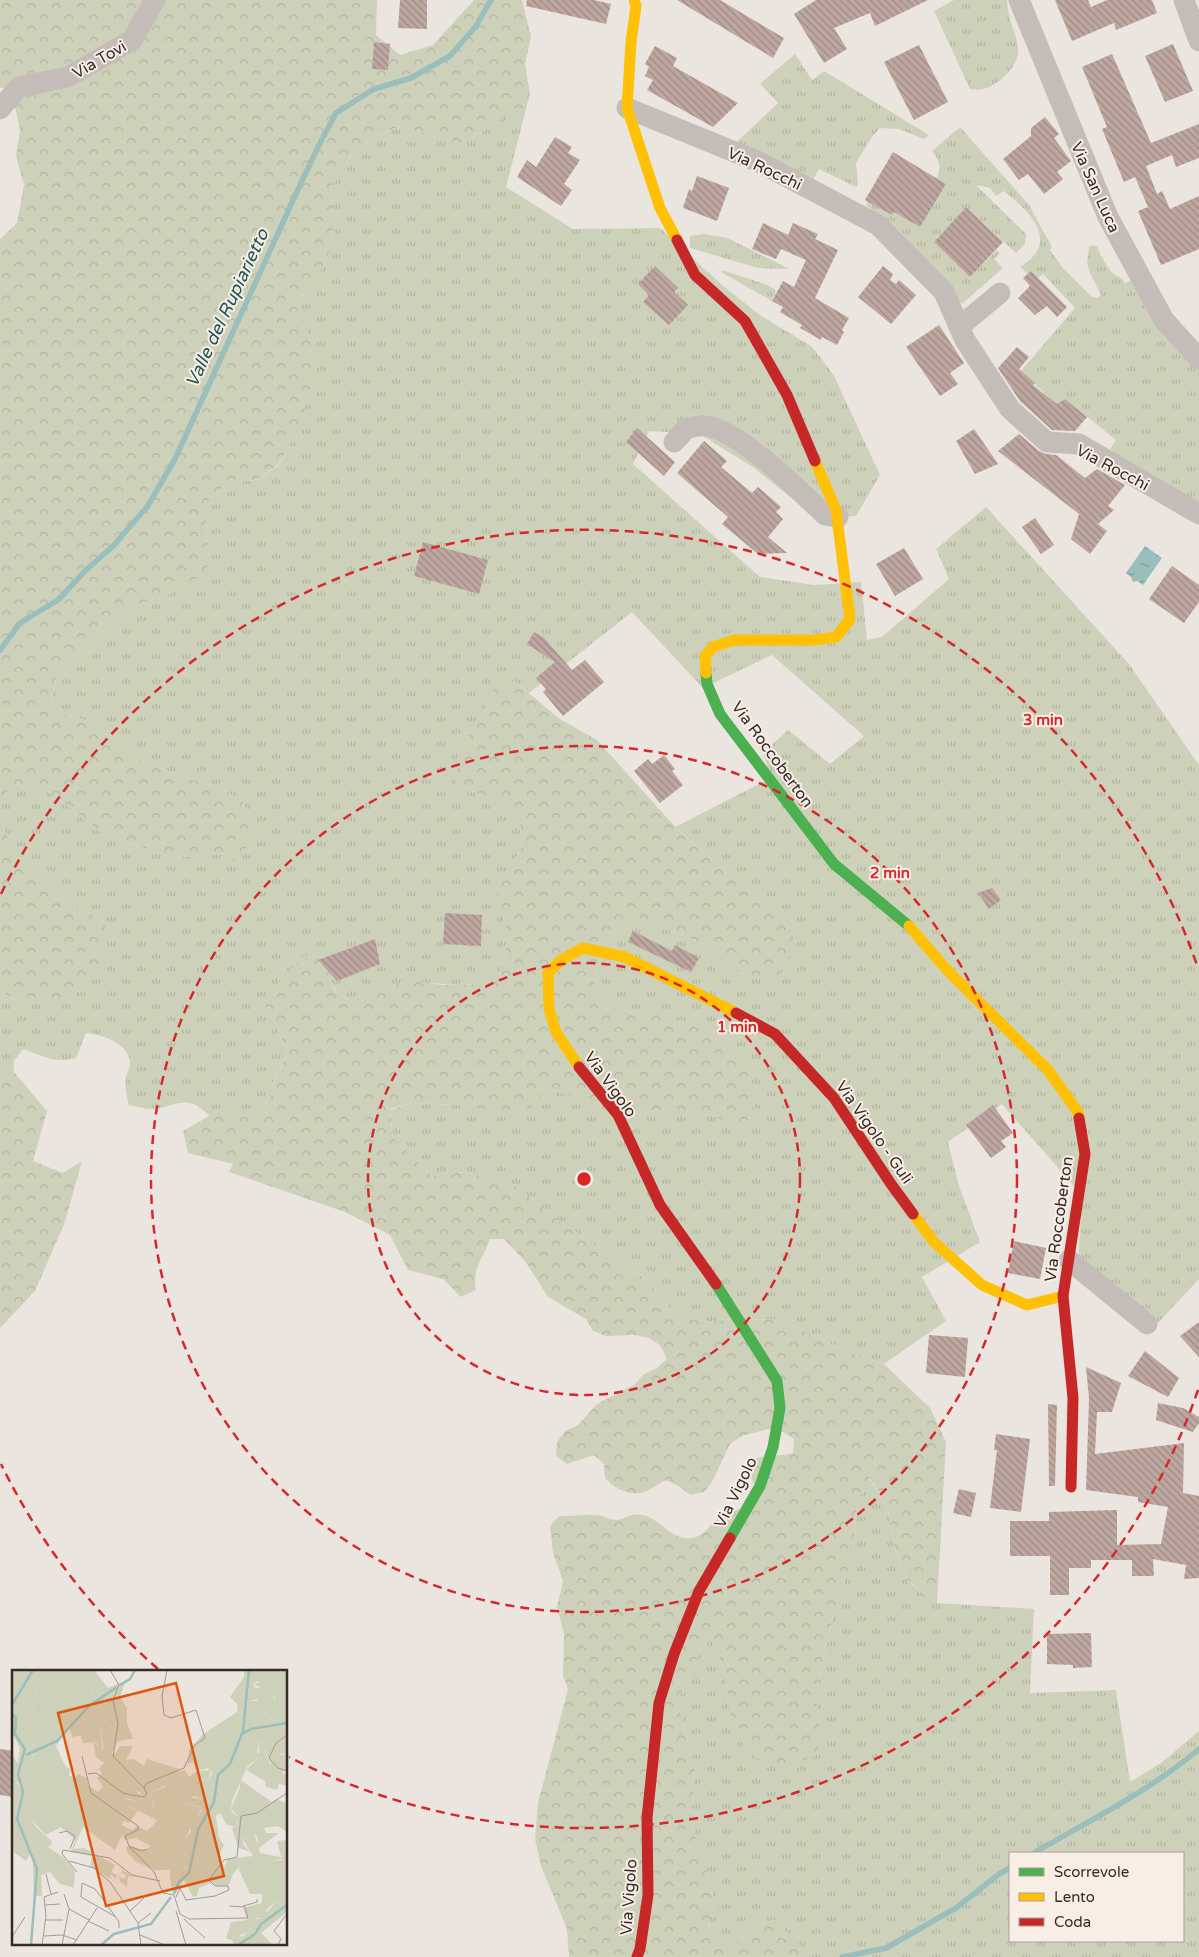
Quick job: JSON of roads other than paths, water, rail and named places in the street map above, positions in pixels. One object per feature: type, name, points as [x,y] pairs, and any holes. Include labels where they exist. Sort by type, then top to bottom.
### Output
[{"type":"street","name":"Via Tovi","points":[[0,109],[19,87],[68,77],[132,40],[155,0]]},
{"type":"street","points":[[627,108],[631,42],[636,6],[634,0]]},
{"type":"street","name":"Via San Luca","points":[[1019,0],[1108,217],[1164,320],[1199,359]]},
{"type":"street","points":[[1184,0],[1199,41]]},
{"type":"street","name":"Via Rocchi","points":[[627,108],[759,162],[878,224],[944,292],[965,340],[1010,409],[1047,442],[1078,444],[1199,514]]},
{"type":"street","name":"Via Roccoberton","points":[[627,108],[660,208],[695,275],[745,321],[787,395],[838,517],[850,619],[836,636],[815,640],[734,640],[713,647],[705,656],[707,684],[720,714],[834,864],[906,923],[948,971],[1048,1070],[1078,1112],[1085,1154],[1063,1296],[1072,1398],[1071,1487]]},
{"type":"street","points":[[959,327],[1000,293]]},
{"type":"street","points":[[674,442],[687,428],[706,426],[727,434],[762,458],[825,516],[838,517]]},
{"type":"street","name":"Via Vigolo - Guli","points":[[556,1032],[549,1009],[548,974],[562,960],[582,948],[625,957],[700,994],[775,1034],[834,1098],[891,1184],[934,1242],[982,1285],[1027,1305],[1063,1296]]},
{"type":"street","name":"Via Vigolo","points":[[556,1032],[572,1058],[618,1116],[660,1205],[707,1270],[777,1381],[780,1408],[773,1447],[760,1486],[700,1591],[674,1654],[659,1703],[647,1818],[648,1895],[640,1949],[637,1957]]},
{"type":"street","points":[[1069,1260],[1147,1324]]},
{"type":"water","points":[[1145,546],[1162,558],[1143,585],[1137,581],[1133,582],[1126,573]]},
{"type":"waterway","name":"Valle del Rupiarietto","points":[[0,650],[20,623],[58,600],[86,570],[113,546],[147,507],[175,459],[300,185],[336,113],[374,89],[411,78],[450,56],[476,26],[491,0]]},
{"type":"waterway","points":[[1036,1852],[1140,1792],[1199,1749]]},
{"type":"waterway","points":[[842,1957],[886,1948],[956,1908],[999,1874],[1009,1869]]}]
